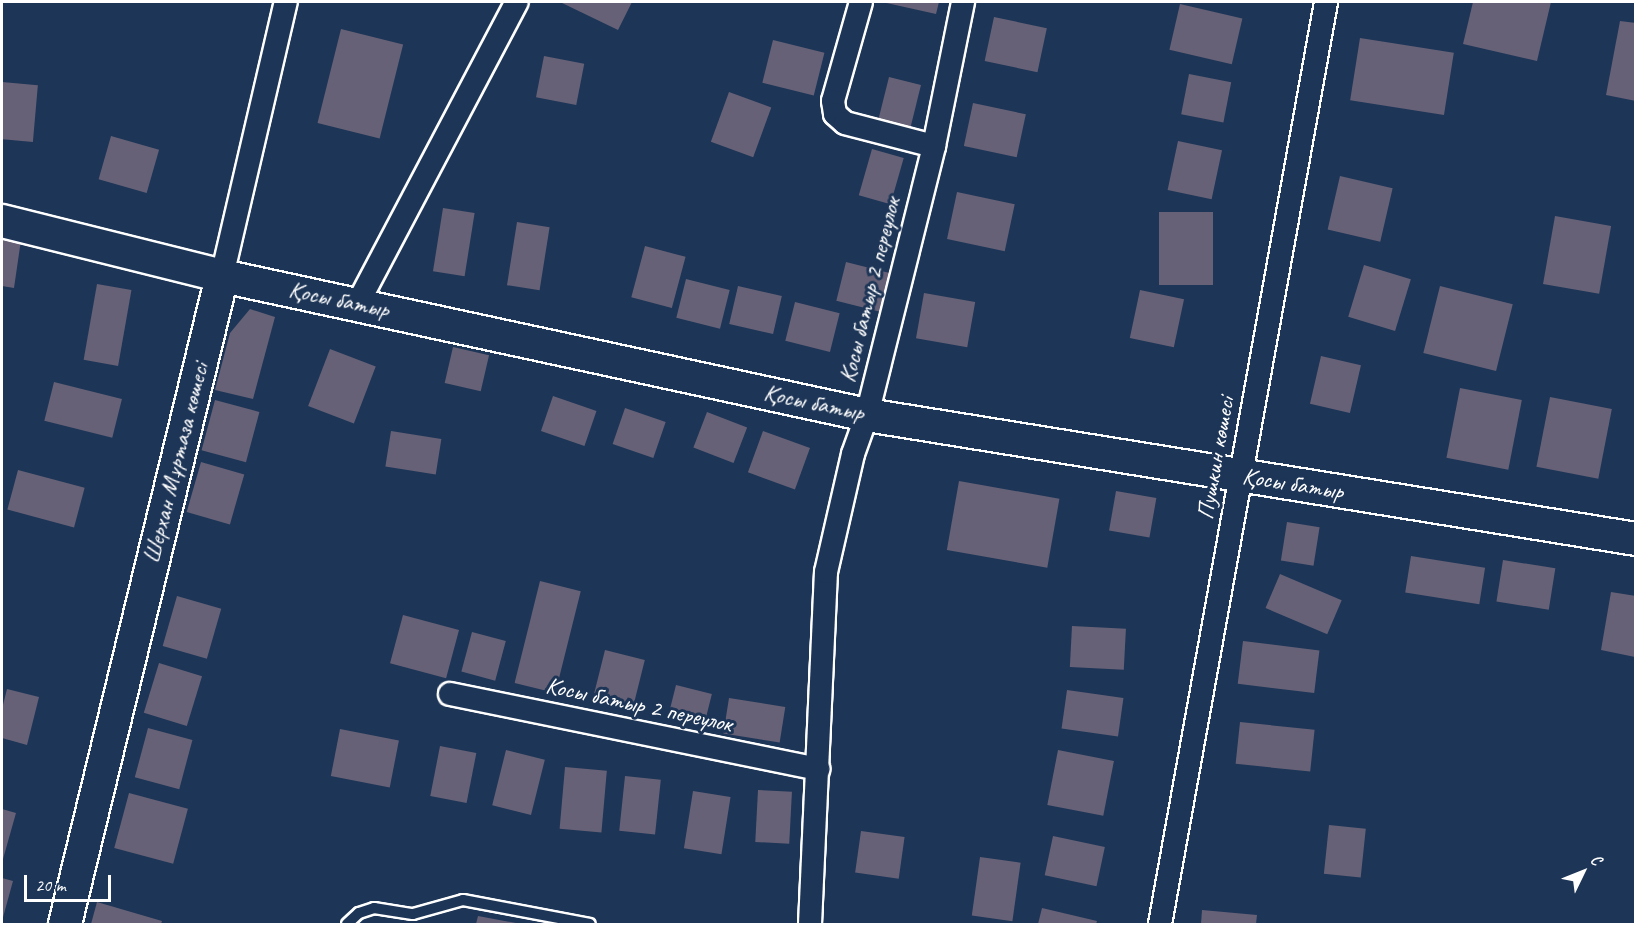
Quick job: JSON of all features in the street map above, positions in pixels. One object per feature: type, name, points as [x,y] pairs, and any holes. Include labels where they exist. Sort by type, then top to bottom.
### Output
[{"type":"street","name":"Шерхан Мұртаза көшесі","points":[[65,924],[286,2]]},
{"type":"street","points":[[358,303],[517,2]]},
{"type":"street","points":[[861,2],[833,101],[835,114],[845,123],[934,146]]},
{"type":"street","name":"Косы батыр 2 переулок","points":[[810,924],[826,572],[853,454],[867,415],[934,146],[963,2]]},
{"type":"street","name":"Пушкин көшесі","points":[[1160,924],[1326,2]]},
{"type":"street","name":"Қосы батыр","points":[[2,221],[222,276],[358,303],[867,415],[1635,539]]},
{"type":"street","name":"Косы батыр 2 переулок","points":[[450,694],[818,769]]},
{"type":"lane","points":[[347,924],[359,913],[374,908],[413,915],[463,900],[590,924]]},
{"type":"building","points":[[560,2],[632,2],[618,30]]},
{"type":"building","points":[[882,2],[939,2],[936,14]]},
{"type":"building","points":[[1473,2],[1551,2],[1537,61],[1463,44]]},
{"type":"building","points":[[1180,4],[1242,18],[1232,64],[1169,50]]},
{"type":"building","points":[[994,17],[1047,28],[1037,72],[985,61]]},
{"type":"building","points":[[1620,21],[1636,23],[1636,101],[1606,95]]},
{"type":"building","points":[[341,29],[403,44],[380,139],[318,123]]},
{"type":"building","points":[[1360,38],[1454,53],[1444,115],[1350,100]]},
{"type":"building","points":[[773,40],[824,53],[814,96],[762,83]]},
{"type":"building","points":[[544,56],[584,64],[576,105],[536,97]]},
{"type":"building","points":[[1189,74],[1231,82],[1223,122],[1181,114]]},
{"type":"building","points":[[889,77],[921,85],[909,134],[877,126]]},
{"type":"building","points":[[2,82],[38,85],[33,142],[2,139]]},
{"type":"building","points":[[729,92],[771,107],[753,157],[711,142]]},
{"type":"building","points":[[973,103],[1026,114],[1017,157],[964,146]]},
{"type":"building","points":[[111,136],[159,150],[147,193],[99,179]]},
{"type":"building","points":[[1178,141],[1222,150],[1212,199],[1168,190]]},
{"type":"building","points":[[872,149],[904,158],[890,204],[859,195]]},
{"type":"building","points":[[1340,176],[1393,188],[1380,242],[1328,230]]},
{"type":"building","points":[[957,192],[1015,204],[1005,251],[947,239]]},
{"type":"building","points":[[443,208],[475,213],[465,276],[433,271]]},
{"type":"building","points":[[1159,212],[1213,212],[1213,285],[1159,285]]},
{"type":"building","points":[[1555,216],[1611,226],[1599,294],[1543,284]]},
{"type":"building","points":[[517,222],[550,227],[540,290],[507,285]]},
{"type":"building","points":[[2,237],[21,240],[14,288],[2,286]]},
{"type":"building","points":[[645,246],[686,257],[672,308],[631,297]]},
{"type":"building","points":[[846,262],[891,273],[881,312],[836,301]]},
{"type":"building","points":[[1364,265],[1411,279],[1395,331],[1348,317]]},
{"type":"building","points":[[686,279],[730,290],[720,329],[676,318]]},
{"type":"building","points":[[97,284],[131,290],[118,366],[84,360]]},
{"type":"building","points":[[738,286],[782,296],[773,334],[729,324]]},
{"type":"building","points":[[1440,286],[1513,304],[1496,371],[1423,353]]},
{"type":"building","points":[[1140,290],[1184,299],[1174,347],[1130,338]]},
{"type":"building","points":[[924,293],[975,302],[967,347],[916,338]]},
{"type":"building","points":[[795,302],[840,313],[830,352],[785,341]]},
{"type":"building","points":[[250,309],[275,317],[253,399],[215,390],[230,333]]},
{"type":"building","points":[[453,347],[489,355],[481,391],[445,383]]},
{"type":"building","points":[[330,349],[376,367],[354,424],[308,406]]},
{"type":"building","points":[[1321,356],[1361,365],[1350,413],[1310,404]]},
{"type":"building","points":[[54,382],[122,399],[112,438],[44,421]]},
{"type":"building","points":[[1460,388],[1522,400],[1508,470],[1446,458]]},
{"type":"building","points":[[553,396],[596,411],[584,446],[541,431]]},
{"type":"building","points":[[1550,397],[1612,409],[1598,479],[1536,467]]},
{"type":"building","points":[[215,400],[259,412],[246,462],[202,450]]},
{"type":"building","points":[[625,408],[666,422],[653,458],[613,444]]},
{"type":"building","points":[[707,412],[747,427],[734,463],[693,447]]},
{"type":"building","points":[[391,431],[441,439],[436,475],[385,467]]},
{"type":"building","points":[[763,431],[810,448],[795,489],[748,472]]},
{"type":"building","points":[[201,462],[244,474],[230,524],[187,512]]},
{"type":"building","points":[[18,470],[85,488],[74,527],[7,510]]},
{"type":"building","points":[[959,481],[1059,499],[1047,568],[947,550]]},
{"type":"building","points":[[1116,491],[1156,498],[1149,538],[1109,530]]},
{"type":"building","points":[[1287,522],[1320,527],[1313,566],[1281,561]]},
{"type":"building","points":[[1411,556],[1485,568],[1479,604],[1405,593]]},
{"type":"building","points":[[1503,560],[1555,568],[1549,610],[1496,601]]},
{"type":"building","points":[[1280,574],[1342,600],[1327,634],[1266,608]]},
{"type":"building","points":[[540,581],[581,591],[555,693],[515,683]]},
{"type":"building","points":[[1611,592],[1636,596],[1635,657],[1601,650]]},
{"type":"building","points":[[177,596],[221,609],[207,659],[163,646]]},
{"type":"building","points":[[403,615],[459,630],[446,678],[390,663]]},
{"type":"building","points":[[1072,626],[1126,629],[1124,670],[1070,667]]},
{"type":"building","points":[[472,632],[506,641],[495,681],[461,672]]},
{"type":"building","points":[[1243,641],[1319,650],[1314,693],[1238,684]]},
{"type":"building","points":[[605,650],[645,660],[633,708],[593,699]]},
{"type":"building","points":[[159,663],[202,676],[187,726],[144,713]]},
{"type":"building","points":[[676,685],[712,694],[705,721],[669,712]]},
{"type":"building","points":[[7,689],[39,697],[27,745],[2,738],[2,709]]},
{"type":"building","points":[[1067,690],[1123,698],[1118,737],[1062,729]]},
{"type":"building","points":[[729,698],[785,707],[780,742],[723,734]]},
{"type":"building","points":[[1240,722],[1315,730],[1310,772],[1236,764]]},
{"type":"building","points":[[148,728],[192,740],[179,789],[135,777]]},
{"type":"building","points":[[340,729],[399,740],[390,788],[331,776]]},
{"type":"building","points":[[440,746],[476,753],[467,803],[430,796]]},
{"type":"building","points":[[506,750],[545,760],[531,815],[492,805]]},
{"type":"building","points":[[1058,750],[1114,761],[1103,816],[1047,805]]},
{"type":"building","points":[[565,767],[607,771],[601,832],[560,829]]},
{"type":"building","points":[[625,776],[661,780],[655,834],[619,831]]},
{"type":"building","points":[[758,790],[792,792],[789,844],[755,842]]},
{"type":"building","points":[[693,791],[731,797],[721,854],[684,848]]},
{"type":"building","points":[[129,793],[188,809],[173,864],[114,848]]},
{"type":"building","points":[[2,809],[16,813],[3,859],[2,858]]},
{"type":"building","points":[[1329,825],[1366,829],[1361,878],[1324,874]]},
{"type":"building","points":[[861,831],[905,837],[899,879],[855,873]]},
{"type":"building","points":[[1053,836],[1105,847],[1097,886],[1045,875]]},
{"type":"building","points":[[980,857],[1021,863],[1012,921],[972,915]]},
{"type":"building","points":[[2,878],[13,881],[2,921]]},
{"type":"building","points":[[97,902],[162,921],[161,924],[91,924]]},
{"type":"building","points":[[1042,908],[1097,921],[1096,924],[1038,924]]},
{"type":"building","points":[[1202,910],[1257,915],[1256,924],[1201,924]]},
{"type":"building","points":[[478,916],[516,923],[516,924],[476,924]]}]
